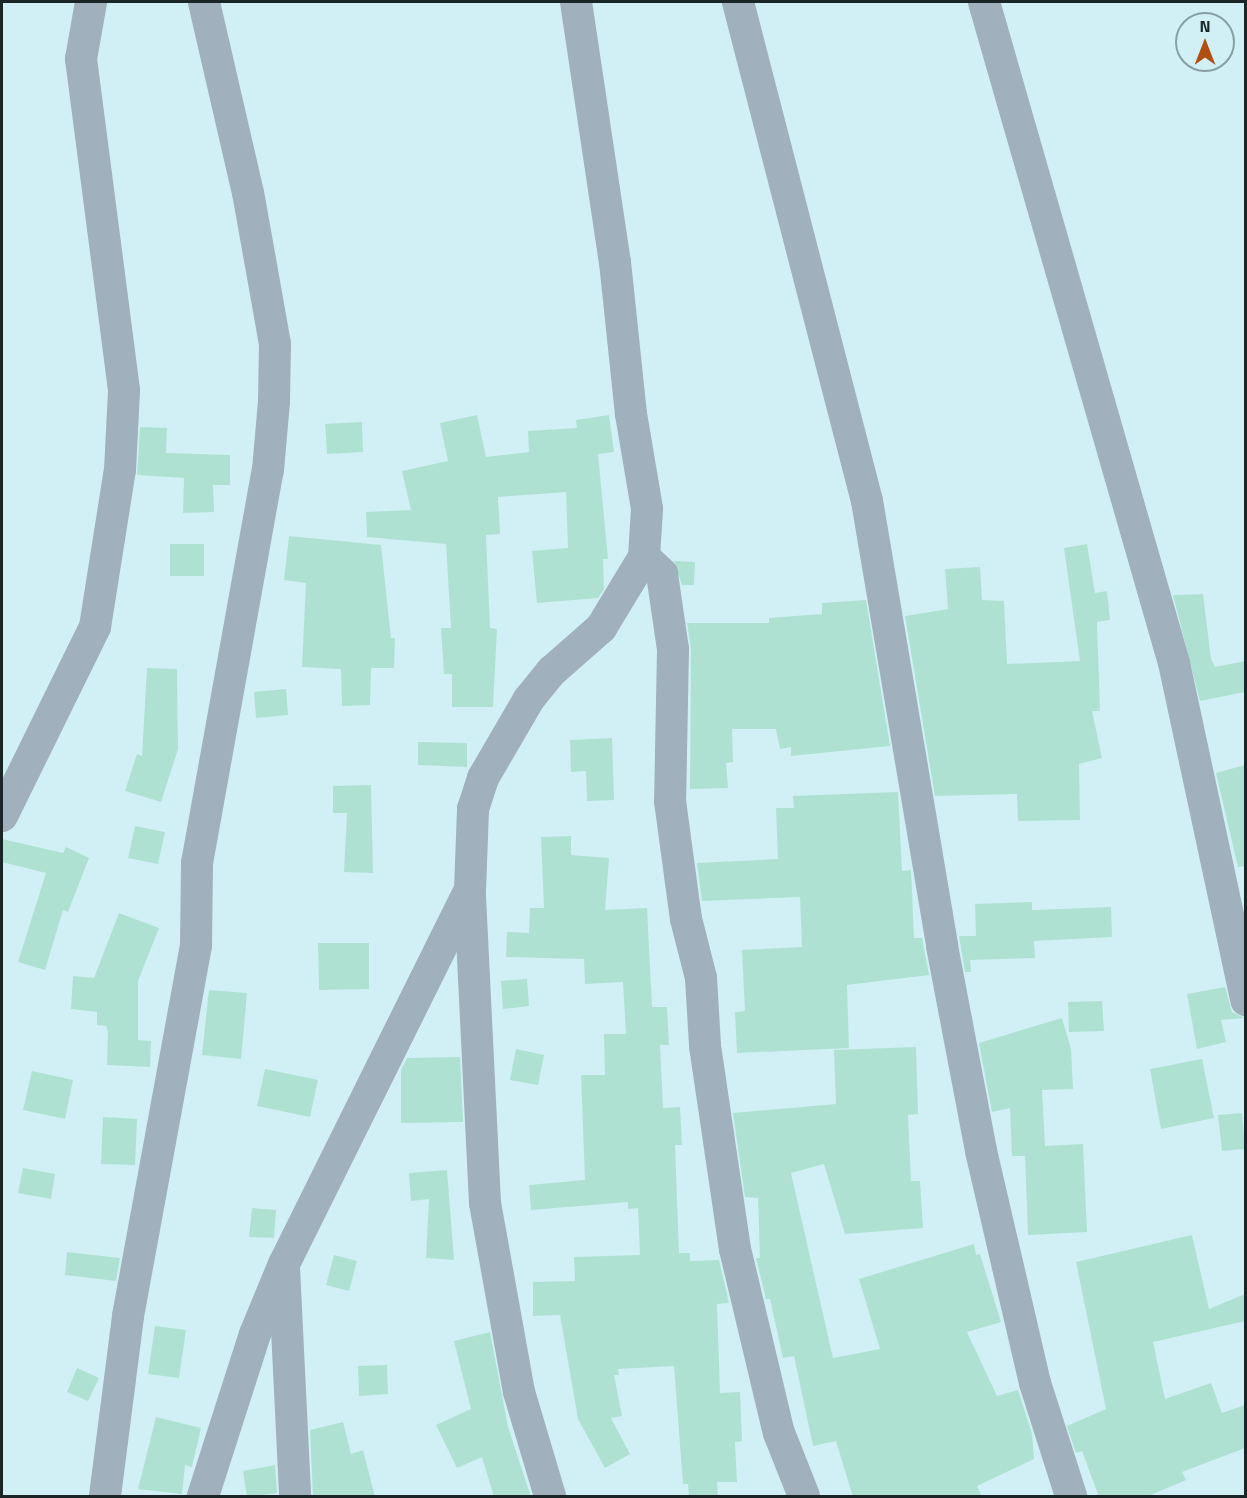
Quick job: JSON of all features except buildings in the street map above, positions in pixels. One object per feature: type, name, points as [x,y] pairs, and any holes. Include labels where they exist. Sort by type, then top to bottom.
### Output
[{"type":"street","points":[[2,816],[95,627],[120,470],[124,390],[81,59],[92,12],[91,2]]},
{"type":"street","points":[[105,1497],[128,1316],[196,946],[197,863],[268,470],[274,400],[274,344],[248,193],[204,2]]},
{"type":"street","points":[[550,1497],[519,1392],[484,1203],[470,891],[473,810],[483,778],[529,699],[552,672],[601,628],[644,557],[647,509],[576,2]]},
{"type":"street","points":[[738,2],[867,501],[981,1151],[1035,1383],[1071,1497]]},
{"type":"street","points":[[984,2],[1173,663],[1245,999]]},
{"type":"street","points":[[644,557],[662,574],[673,649],[670,801],[687,919],[701,978],[705,1046],[735,1249],[779,1433],[804,1497]]},
{"type":"street","points":[[203,1497],[255,1334],[284,1264],[470,891]]},
{"type":"street","points":[[284,1264],[295,1497]]}]
